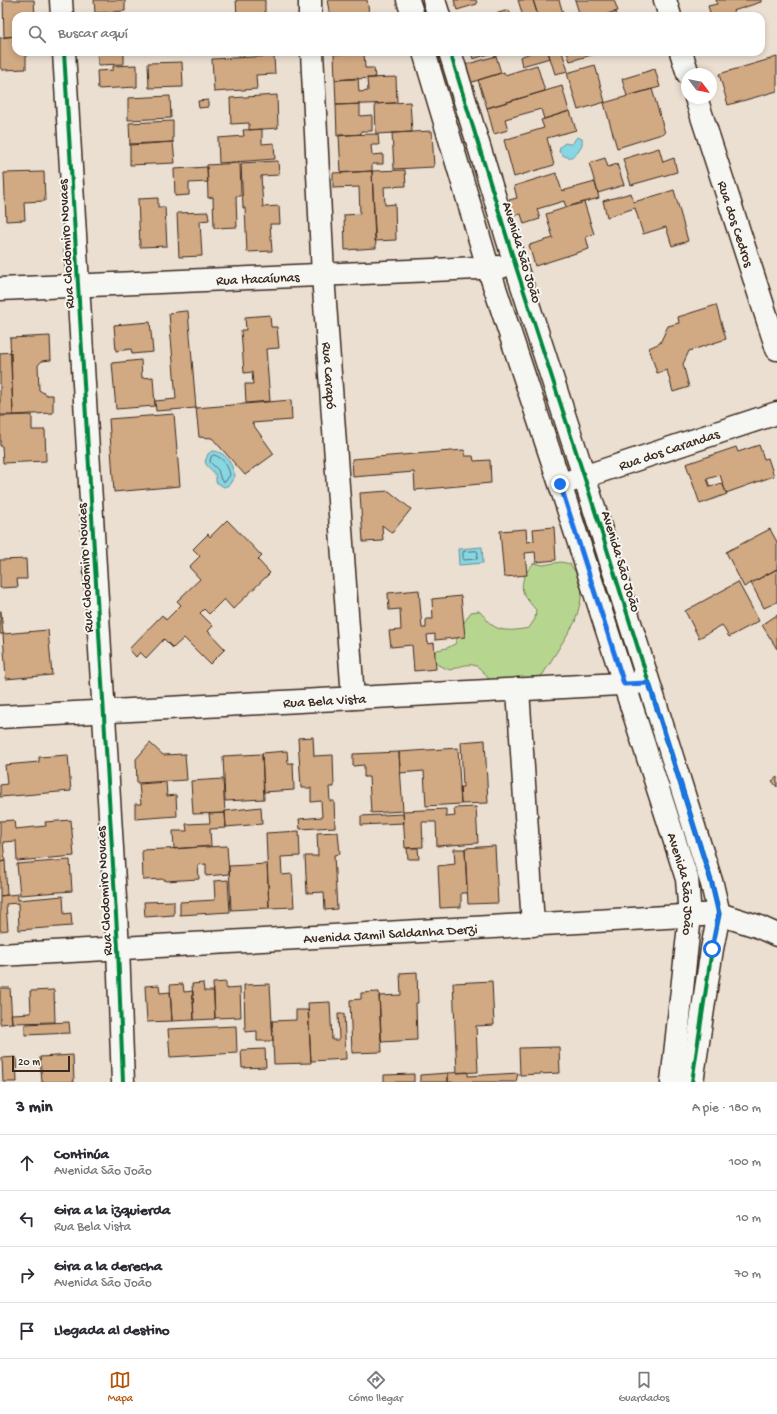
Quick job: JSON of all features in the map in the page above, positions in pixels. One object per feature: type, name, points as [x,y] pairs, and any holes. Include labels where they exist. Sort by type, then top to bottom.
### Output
[{"type":"street","points":[[61,0],[62,12]]},
{"type":"street","points":[[310,0],[310,12]]},
{"type":"street","points":[[408,0],[412,12]]},
{"type":"street","points":[[434,0],[438,12]]},
{"type":"street","points":[[665,0],[669,12]]},
{"type":"street","name":"Rua Clodomiro Novaes","points":[[64,56],[118,948],[123,1082]]},
{"type":"street","name":"Rua Carapó","points":[[312,56],[323,275],[353,698]]},
{"type":"street","name":"Avenida São João","points":[[425,56],[488,267],[560,484],[687,879],[690,916],[672,1082]]},
{"type":"street","name":"Avenida São João","points":[[451,56],[516,267],[584,476],[712,884],[719,914],[712,949],[692,1082]]},
{"type":"street","points":[[682,56],[686,68]]},
{"type":"street","points":[[438,98],[461,89]]},
{"type":"street","name":"Rua dos Cedros","points":[[698,104],[777,349]]},
{"type":"street","name":"Rua Itacaíunas","points":[[0,289],[516,267]]},
{"type":"street","name":"Rua dos Carandas","points":[[560,484],[777,413]]},
{"type":"street","name":"Rua Bela Vista","points":[[0,717],[649,683]]},
{"type":"street","points":[[518,689],[533,924]]},
{"type":"street","name":"Avenida Jamil Saldanha Derzi","points":[[0,955],[719,914],[757,926],[777,935]]},
{"type":"green space","points":[[561,562],[570,564],[579,578],[582,590],[580,601],[575,622],[543,674],[535,681],[490,681],[481,670],[473,665],[450,670],[438,665],[432,658],[437,650],[447,648],[455,644],[461,627],[471,612],[479,611],[490,624],[496,628],[505,630],[520,630],[529,628],[535,619],[536,610],[524,594],[522,586],[524,577],[534,563],[543,565]]},
{"type":"water","points":[[577,137],[582,139],[582,145],[574,156],[564,156],[559,152],[560,147],[565,143],[572,144]]},
{"type":"water","points":[[212,451],[221,453],[225,456],[232,467],[235,476],[229,485],[224,487],[216,482],[214,473],[205,462],[208,454]]},
{"type":"water","points":[[482,547],[483,563],[459,565],[458,549]]},
{"type":"building","points":[[3,0],[34,0],[35,12],[12,12],[12,36],[4,37]]},
{"type":"building","points":[[94,0],[125,0],[125,11],[95,12]]},
{"type":"building","points":[[236,0],[265,0],[265,12],[237,12]]},
{"type":"building","points":[[327,0],[367,0],[369,12],[329,12]]},
{"type":"building","points":[[454,0],[476,0],[477,4],[457,10]]},
{"type":"building","points":[[518,0],[533,0],[537,12],[522,12]]},
{"type":"building","points":[[533,0],[559,0],[563,12],[537,12]]},
{"type":"building","points":[[575,0],[614,0],[618,11],[614,12],[579,12]]},
{"type":"building","points":[[716,0],[761,0],[761,2],[733,12],[710,12],[708,6],[717,4]]},
{"type":"building","points":[[12,36],[12,56],[26,56],[26,69],[2,70],[2,68],[0,68],[0,38]]},
{"type":"building","points":[[97,56],[124,56],[124,64],[98,65]]},
{"type":"building","points":[[274,56],[275,74],[256,75],[257,89],[214,92],[212,59]]},
{"type":"building","points":[[334,56],[364,56],[365,68],[374,68],[375,78],[335,80]]},
{"type":"building","points":[[472,56],[483,56],[473,59]]},
{"type":"building","points":[[496,56],[501,73],[466,84],[461,66]]},
{"type":"building","points":[[549,56],[550,58],[522,66],[520,57]]},
{"type":"building","points":[[549,56],[563,56],[568,71],[555,74]]},
{"type":"building","points":[[568,56],[588,56],[570,61]]},
{"type":"building","points":[[777,57],[777,91],[728,105],[719,74]]},
{"type":"building","points":[[182,62],[183,87],[149,88],[148,63]]},
{"type":"building","points":[[137,65],[137,87],[98,89],[97,71],[113,70],[113,66]]},
{"type":"building","points":[[537,65],[545,91],[487,108],[478,80],[504,72],[505,75]]},
{"type":"building","points":[[595,65],[605,102],[578,110],[567,73]]},
{"type":"building","points":[[655,69],[660,87],[627,96],[622,79]]},
{"type":"building","points":[[396,77],[397,103],[336,105],[335,80],[358,78],[359,92],[368,91],[367,78]]},
{"type":"building","points":[[562,86],[569,111],[544,119],[541,109],[505,119],[508,130],[494,134],[487,108]]},
{"type":"building","points":[[652,89],[665,133],[617,148],[604,103]]},
{"type":"building","points":[[277,95],[278,128],[249,130],[249,123],[231,124],[230,98]]},
{"type":"building","points":[[170,96],[171,118],[128,120],[128,98]]},
{"type":"building","points":[[208,100],[208,107],[199,108],[198,101]]},
{"type":"building","points":[[410,102],[412,132],[376,134],[375,104]]},
{"type":"building","points":[[360,104],[360,116],[372,115],[372,131],[361,131],[361,134],[337,136],[336,105]]},
{"type":"building","points":[[570,111],[576,130],[547,138],[554,165],[514,177],[504,140],[544,128],[541,120]]},
{"type":"building","points":[[173,121],[173,142],[130,145],[129,123]]},
{"type":"building","points":[[262,129],[262,144],[274,143],[275,159],[219,163],[218,138],[244,136],[243,130]]},
{"type":"building","points":[[432,131],[434,167],[394,169],[392,133]]},
{"type":"building","points":[[378,134],[379,145],[371,145],[372,155],[383,154],[383,164],[372,164],[372,171],[341,173],[339,135]]},
{"type":"building","points":[[173,142],[175,163],[130,165],[130,144]]},
{"type":"building","points":[[659,148],[663,162],[674,158],[677,172],[631,185],[623,159]]},
{"type":"building","points":[[605,158],[608,167],[617,164],[624,185],[598,193],[589,163]]},
{"type":"building","points":[[278,161],[279,175],[261,176],[263,207],[279,206],[280,224],[270,224],[272,251],[247,252],[241,163]]},
{"type":"building","points":[[240,163],[241,196],[236,196],[237,227],[214,228],[213,197],[208,198],[207,165]]},
{"type":"building","points":[[207,167],[208,182],[189,183],[189,195],[175,196],[174,169]]},
{"type":"building","points":[[405,170],[406,186],[384,187],[385,205],[395,204],[396,240],[375,241],[372,171]]},
{"type":"building","points":[[372,171],[376,248],[345,250],[344,215],[360,214],[359,187],[333,188],[333,173]]},
{"type":"building","points":[[44,172],[45,201],[24,202],[25,220],[6,221],[4,173]]},
{"type":"building","points":[[556,173],[562,191],[595,182],[599,198],[566,207],[564,201],[537,209],[540,219],[524,224],[521,214],[513,216],[509,200],[517,198],[514,186]]},
{"type":"building","points":[[674,190],[688,241],[672,246],[666,227],[643,234],[635,208],[607,217],[603,201],[631,193],[634,202]]},
{"type":"building","points":[[158,198],[158,207],[165,207],[167,246],[140,247],[138,199]]},
{"type":"building","points":[[584,202],[594,234],[586,237],[589,249],[535,266],[529,245],[553,238],[546,214]]},
{"type":"building","points":[[208,212],[209,220],[200,221],[202,256],[179,257],[177,213]]},
{"type":"building","points":[[716,305],[726,339],[689,351],[683,364],[689,387],[673,392],[667,370],[657,373],[649,348],[660,343],[668,326],[679,323],[678,317]]},
{"type":"building","points":[[188,311],[196,408],[156,411],[155,401],[176,399],[169,313]]},
{"type":"building","points":[[270,315],[271,327],[277,327],[279,348],[266,349],[270,401],[246,403],[245,384],[253,384],[252,372],[244,373],[241,330],[246,330],[245,317]]},
{"type":"building","points":[[150,322],[153,352],[132,354],[131,349],[116,351],[114,325]]},
{"type":"building","points":[[50,336],[51,360],[42,361],[38,365],[39,390],[47,395],[53,395],[53,413],[13,415],[10,338]]},
{"type":"building","points":[[11,352],[13,415],[0,415],[0,353]]},
{"type":"building","points":[[141,360],[142,378],[153,377],[155,406],[116,409],[112,363]]},
{"type":"building","points":[[291,400],[292,420],[252,423],[274,454],[245,475],[212,438],[199,437],[196,408]]},
{"type":"building","points":[[174,414],[180,486],[114,492],[109,419]]},
{"type":"building","points":[[32,415],[32,430],[45,430],[46,461],[3,463],[2,446],[0,446],[0,416]]},
{"type":"building","points":[[759,445],[764,459],[768,458],[774,476],[726,493],[727,494],[700,504],[686,464],[736,447],[738,452]],"holes":[[[720,475],[724,488],[722,483],[710,487],[707,479]]]},
{"type":"building","points":[[464,450],[465,456],[473,456],[474,461],[490,460],[491,483],[415,490],[414,472],[353,477],[352,459]]},
{"type":"building","points":[[389,491],[411,509],[392,533],[382,525],[383,541],[363,542],[360,493]]},
{"type":"building","points":[[227,520],[262,556],[258,560],[270,573],[233,609],[224,599],[209,614],[204,609],[200,613],[213,626],[208,631],[225,649],[210,664],[184,638],[173,648],[164,639],[146,658],[140,652],[136,657],[129,649],[162,615],[166,620],[181,605],[177,601],[200,579],[189,567],[200,556],[193,549],[208,534],[210,537]]},
{"type":"building","points":[[554,527],[556,560],[536,562],[535,552],[525,553],[527,575],[504,577],[500,531],[526,529],[527,542],[534,541],[533,529]]},
{"type":"building","points":[[770,529],[777,542],[777,569],[744,587],[726,552]]},
{"type":"building","points":[[26,559],[27,579],[17,579],[18,587],[0,588],[0,560]]},
{"type":"building","points":[[777,569],[777,602],[764,608],[751,583]]},
{"type":"building","points":[[738,582],[759,621],[729,637],[722,625],[699,638],[685,611]]},
{"type":"building","points":[[419,590],[422,628],[426,628],[426,619],[433,619],[432,599],[461,596],[465,637],[435,640],[435,634],[427,635],[428,644],[434,643],[436,669],[414,671],[412,645],[391,647],[389,631],[401,630],[400,609],[389,610],[388,593]]},
{"type":"building","points":[[1,611],[3,634],[0,634]]},
{"type":"building","points":[[777,615],[777,649],[762,625]]},
{"type":"building","points":[[48,630],[52,675],[6,679],[3,634]]},
{"type":"building","points":[[313,737],[314,756],[333,755],[334,787],[329,787],[330,801],[334,801],[335,827],[300,829],[299,819],[322,817],[321,801],[311,802],[311,788],[301,788],[298,738]]},
{"type":"building","points":[[485,740],[488,803],[461,804],[460,787],[463,787],[461,742]]},
{"type":"building","points":[[150,743],[163,755],[185,754],[187,780],[137,783],[136,759]]},
{"type":"building","points":[[458,748],[461,804],[426,806],[424,771],[400,773],[399,752]]},
{"type":"building","points":[[287,751],[288,763],[293,763],[294,790],[264,792],[262,753]]},
{"type":"building","points":[[399,752],[403,811],[371,813],[369,777],[364,777],[364,765],[353,766],[353,754]]},
{"type":"building","points":[[262,754],[264,799],[225,801],[223,756]]},
{"type":"building","points":[[68,755],[71,791],[0,797],[0,785],[7,784],[5,765],[39,762],[39,757]]},
{"type":"building","points":[[777,777],[777,787],[772,781]]},
{"type":"building","points":[[223,779],[225,813],[193,814],[191,781]]},
{"type":"building","points":[[166,782],[167,796],[176,795],[177,816],[135,819],[135,804],[141,804],[139,784]]},
{"type":"building","points":[[261,807],[262,824],[226,827],[225,811]]},
{"type":"building","points":[[476,807],[478,843],[437,846],[436,822],[422,822],[423,847],[405,848],[403,811],[446,809],[446,817],[455,816],[454,808]]},
{"type":"building","points":[[225,813],[226,828],[210,829],[211,846],[174,849],[173,831],[187,831],[186,824],[210,823],[209,814]]},
{"type":"building","points":[[403,814],[404,823],[361,825],[361,816]]},
{"type":"building","points":[[14,820],[15,829],[46,826],[45,822],[71,820],[74,856],[17,861],[16,841],[3,842],[5,861],[0,862],[0,821]]},
{"type":"building","points":[[299,831],[300,856],[281,857],[282,875],[292,874],[294,907],[269,908],[266,833]]},
{"type":"building","points":[[338,832],[340,854],[334,855],[337,909],[325,910],[324,892],[307,893],[305,856],[318,856],[317,833]]},
{"type":"building","points":[[227,846],[229,874],[206,876],[206,864],[198,865],[199,879],[165,881],[165,879],[143,880],[142,850]]},
{"type":"building","points":[[495,846],[498,903],[468,904],[465,848]]},
{"type":"building","points":[[407,848],[418,848],[419,859],[408,859]]},
{"type":"building","points":[[454,849],[465,849],[467,893],[461,893],[461,907],[440,908],[438,866],[455,864]]},
{"type":"building","points":[[70,860],[72,891],[20,895],[17,864]]},
{"type":"building","points":[[5,861],[7,895],[0,896],[0,862]]},
{"type":"building","points":[[267,864],[269,908],[231,910],[229,866]]},
{"type":"building","points":[[228,880],[230,912],[180,915],[180,902],[215,900],[214,881]]},
{"type":"building","points":[[18,894],[18,900],[63,896],[64,914],[71,913],[72,926],[19,930],[18,903],[6,904],[8,930],[0,931],[0,896]]},
{"type":"building","points":[[174,901],[174,915],[145,917],[144,902]]},
{"type":"building","points":[[417,972],[417,1040],[381,1042],[379,996],[401,995],[400,973]]},
{"type":"building","points":[[492,981],[494,1025],[476,1026],[478,1072],[457,1073],[453,983]]},
{"type":"building","points":[[226,982],[226,989],[240,988],[241,1017],[215,1018],[213,983]]},
{"type":"building","points":[[203,983],[204,991],[214,991],[215,1019],[194,1020],[192,984]]},
{"type":"building","points":[[183,984],[184,992],[193,991],[194,1020],[172,1021],[170,985]]},
{"type":"building","points":[[270,984],[273,1041],[257,1041],[257,1031],[245,1032],[244,985]]},
{"type":"building","points":[[159,985],[160,993],[170,992],[172,1021],[147,1022],[145,986]]},
{"type":"building","points":[[0,988],[10,988],[12,1023],[0,1024]]},
{"type":"building","points":[[54,990],[55,1022],[12,1023],[11,1014],[31,1013],[30,991]]},
{"type":"building","points":[[379,992],[382,1052],[352,1053],[350,1000],[361,999],[361,993]]},
{"type":"building","points":[[330,1002],[332,1040],[339,1040],[338,1014],[344,1014],[346,1059],[311,1061],[308,1003]]},
{"type":"building","points":[[296,1010],[308,1010],[311,1063],[274,1064],[272,1021],[296,1020]]},
{"type":"building","points":[[69,1022],[70,1033],[25,1035],[25,1024]]},
{"type":"building","points":[[236,1026],[237,1053],[170,1057],[168,1029]]},
{"type":"building","points":[[559,1047],[560,1073],[520,1075],[519,1048]]},
{"type":"building","points":[[265,1049],[266,1067],[242,1068],[241,1050]]},
{"type":"building","points":[[73,1055],[74,1082],[42,1082],[40,1057]]},
{"type":"building","points":[[16,1057],[17,1082],[3,1082],[2,1058]]},
{"type":"building","points":[[468,1072],[468,1076],[518,1073],[516,1082],[448,1082],[448,1073]]},
{"type":"building","points":[[448,1073],[448,1082],[420,1082],[420,1075]]},
{"type":"building","points":[[414,1074],[414,1082],[384,1082],[384,1075]]},
{"type":"cycle path","points":[[64,56],[118,948],[123,1082]]},
{"type":"cycle path","points":[[451,56],[516,267],[584,476],[712,884],[719,914],[712,949],[692,1082]]},
{"type":"route","points":[[560,484],[624,684],[649,683],[712,884],[719,914],[712,949]]}]
